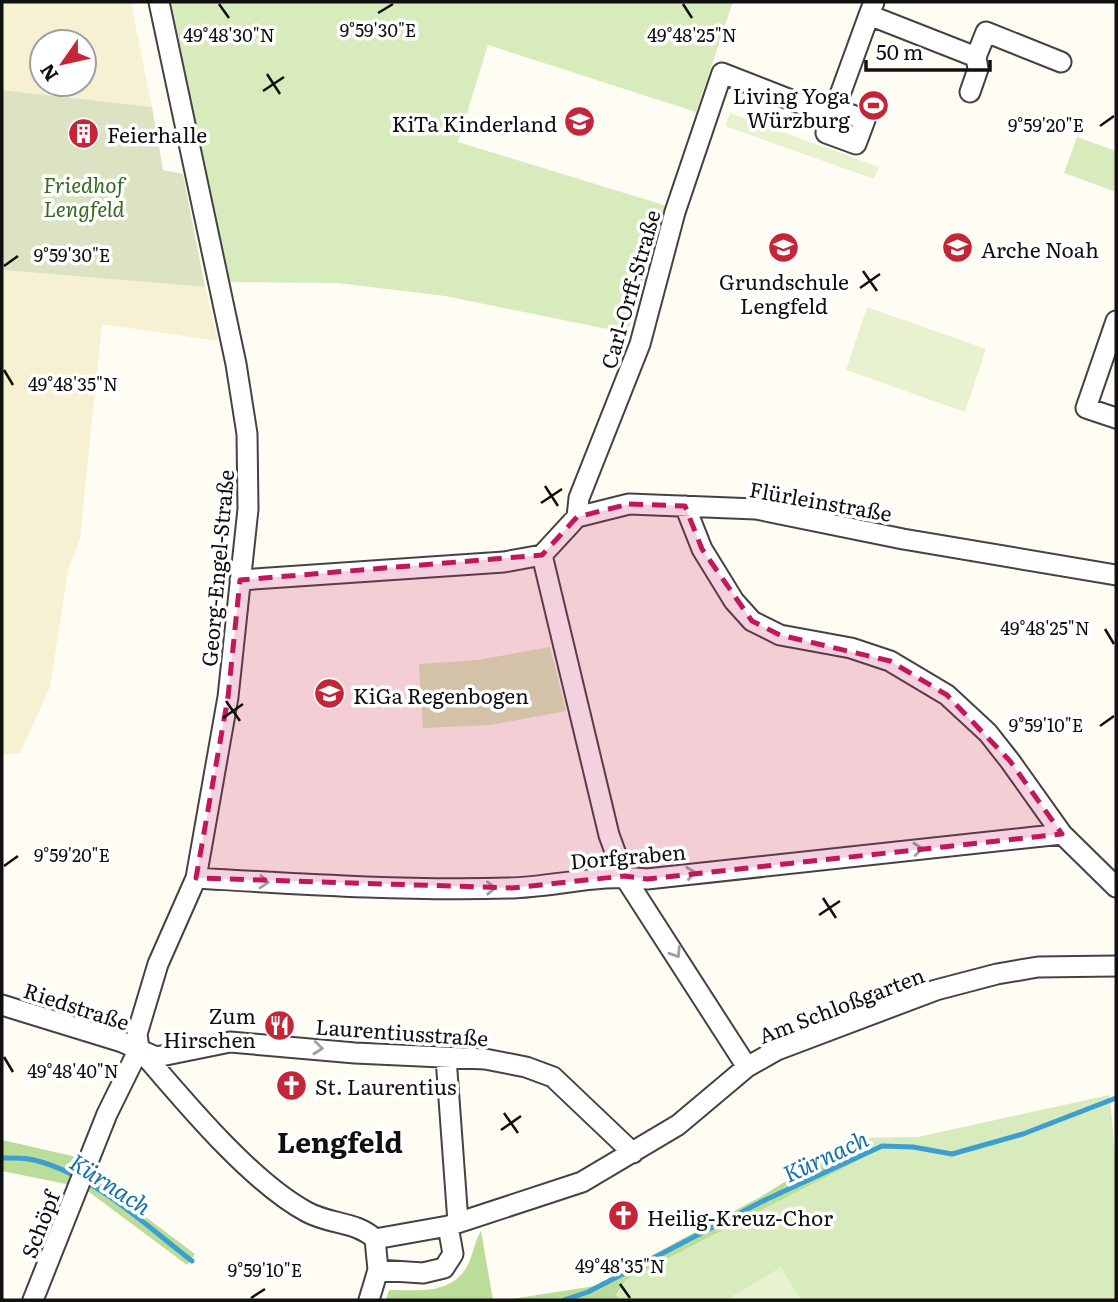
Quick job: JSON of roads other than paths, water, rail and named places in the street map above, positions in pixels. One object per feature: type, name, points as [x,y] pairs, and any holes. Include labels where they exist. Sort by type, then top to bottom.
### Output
[{"type":"street","name":"Georg-Engel-Straße","points":[[139,1049],[137,1034],[158,964],[196,878],[228,697],[248,509],[247,434],[232,347],[159,2]]},
{"type":"street","points":[[871,9],[976,57]]},
{"type":"street","name":"Carl-Orff-Straße","points":[[577,517],[579,498],[617,410],[640,344],[676,212],[722,73],[833,112],[871,9]]},
{"type":"street","points":[[970,92],[978,69],[976,57],[986,32],[1061,62]]},
{"type":"street","points":[[1116,321],[1086,408],[1116,418]]},
{"type":"street","name":"Flürleinstraße","points":[[577,517],[629,504],[756,509],[903,539],[1116,575]]},
{"type":"street","points":[[685,506],[702,549],[734,601],[752,621],[780,635],[851,648],[890,661],[947,695],[995,742],[1031,786],[1062,834],[1116,887]]},
{"type":"street","points":[[240,580],[491,563],[542,555],[577,517]]},
{"type":"street","points":[[542,555],[609,835],[624,876],[747,1067]]},
{"type":"street","name":"Dorfgraben","points":[[196,878],[407,889],[512,888],[624,876],[647,880],[1062,834]]},
{"type":"street","name":"Am Schloßgarten","points":[[375,1239],[453,1224],[582,1182],[678,1125],[747,1067],[777,1050],[936,990],[1038,967],[1116,966]]},
{"type":"street","name":"Riedstraße","points":[[2,1005],[139,1049]]},
{"type":"street","name":"Laurentiusstraße","points":[[139,1049],[156,1057],[202,1046],[230,1042],[253,1043],[485,1059],[526,1067],[553,1077],[633,1153]]},
{"type":"street","points":[[139,1049],[216,1136],[278,1192],[308,1213],[339,1224],[363,1227],[375,1239],[379,1270],[369,1300]]},
{"type":"street","name":"Schöpf","points":[[33,1300],[107,1114],[139,1049]]},
{"type":"street","points":[[379,1270],[423,1273],[444,1268],[453,1254],[446,1058]]},
{"type":"waterway","name":"Kürnach","points":[[564,1300],[588,1292],[765,1200],[882,1146],[913,1147],[952,1154],[1023,1134],[1116,1098]]},
{"type":"waterway","name":"Kürnach","points":[[2,1158],[34,1160],[77,1177],[118,1202],[192,1261]]},
{"type":"place","name":"Living Yoga Würzburg","points":[[873,106]]},
{"type":"place","name":"KiTa Kinderland","points":[[580,122]]},
{"type":"place","name":"Feierhalle","points":[[84,133]]},
{"type":"place","name":"Grundschule Lengfeld","points":[[784,248]]},
{"type":"place","name":"Arche Noah","points":[[958,248]]},
{"type":"place","name":"KiGa Regenbogen","points":[[330,694]]},
{"type":"place","name":"Zum Hirschen","points":[[279,1026]]},
{"type":"place","name":"St. Laurentius","points":[[292,1085]]},
{"type":"place","name":"Heilig-Kreuz-Chor","points":[[624,1216]]},
{"type":"district","name":"Lengfeld","points":[[340,1141]]},
{"type":"park label","name":"Friedhof Lengfeld","points":[[84,195]]}]
